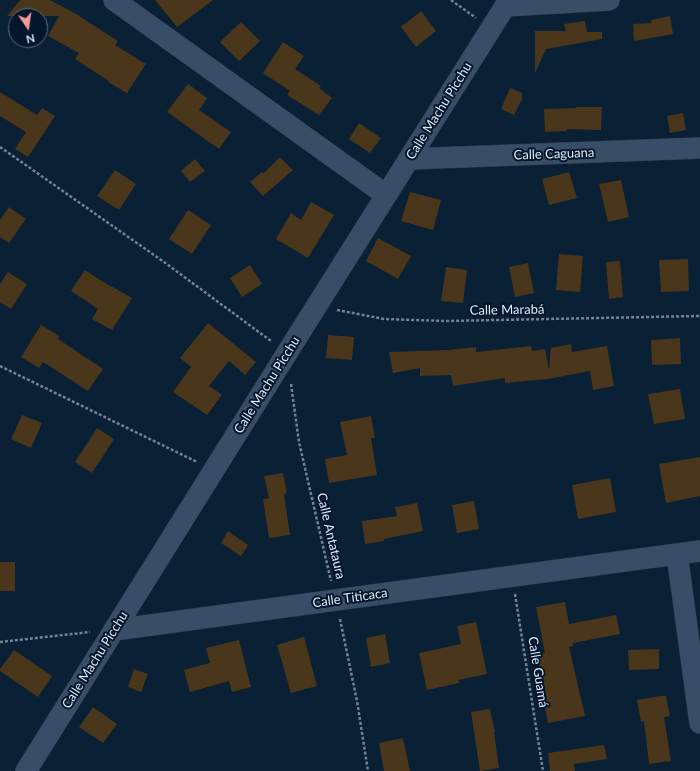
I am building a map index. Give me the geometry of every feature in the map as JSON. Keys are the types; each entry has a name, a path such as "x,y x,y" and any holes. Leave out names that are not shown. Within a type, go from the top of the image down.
{"street":[{"path":"114,0 386,195"},
{"path":"507,3 609,0"},
{"name":"Calle Machu Picchu","path":"26,771 507,3"},
{"name":"Calle Caguana","path":"408,159 700,148"},
{"name":"Calle Titicaca","path":"114,630 700,551"},
{"path":"677,554 700,723"}],"path":[{"path":"451,0 491,29"},
{"path":"0,147 164,262 287,353"},
{"name":"Calle Marabá","path":"316,306 384,319 446,321 700,316"},
{"path":"0,366 214,470"},
{"name":"Calle Antataura","path":"291,382 299,442 336,600 357,701 368,771"},
{"name":"Calle Guamá","path":"512,576 543,771"},
{"path":"0,642 114,630"}],"building":[{"path":"20,0 50,0 80,16 118,41 115,45 146,64 127,93 75,59 79,53 48,36 59,16 48,16 48,8 14,8"},
{"path":"155,0 213,0 177,27"},
{"path":"421,11 436,31 416,47 401,27"},
{"path":"670,16 673,34 634,41 633,24 652,23 651,20"},
{"path":"585,21 587,32 602,32 602,39 546,49 535,73 535,31 566,31 564,24"},
{"path":"241,22 260,41 239,61 220,42"},
{"path":"283,42 304,56 295,69 321,86 319,88 332,98 319,115 287,95 290,91 263,73"},
{"path":"188,84 207,98 199,110 231,132 219,149 167,112"},
{"path":"510,88 522,93 522,99 514,115 501,109"},
{"path":"0,92 37,115 42,108 55,116 28,157 15,149 26,132 0,116"},
{"path":"602,107 601,130 567,129 567,131 545,132 544,109"},
{"path":"683,113 686,130 670,133 667,116"},
{"path":"359,123 381,138 370,153 349,139"},
{"path":"280,157 293,170 263,196 250,182 262,172 263,174"},
{"path":"195,159 205,171 190,182 181,171"},
{"path":"115,170 136,184 119,210 97,196"},
{"path":"569,172 577,198 549,205 542,179"},
{"path":"621,180 629,217 608,222 599,184"},
{"path":"410,192 441,200 433,230 401,221"},
{"path":"311,202 334,215 308,258 276,239 291,213 301,220"},
{"path":"9,207 26,219 9,243 0,237 0,220"},
{"path":"188,210 211,225 192,254 169,239"},
{"path":"378,238 411,256 398,279 366,261"},
{"path":"559,254 583,256 580,292 556,290"},
{"path":"688,259 689,291 661,292 659,260"},
{"path":"620,261 623,297 609,299 606,262"},
{"path":"528,263 534,293 515,297 509,267"},
{"path":"250,265 262,284 242,297 230,278"},
{"path":"446,267 467,270 463,303 441,301"},
{"path":"85,270 111,287 132,298 112,330 92,319 98,309 71,291"},
{"path":"8,272 27,284 11,309 0,302 0,284"},
{"path":"208,323 256,362 245,375 229,361 209,386 222,395 207,415 173,392 191,367 180,358"},
{"path":"41,325 59,336 58,339 103,369 88,391 43,362 39,368 21,357"},
{"path":"328,335 354,337 352,360 326,358"},
{"path":"680,338 681,364 652,365 651,340"},
{"path":"571,344 572,352 607,346 614,386 593,390 590,371 548,379 505,383 505,378 453,386 451,375 420,376 420,368 393,373 389,352 448,350 476,347 476,352 531,346 532,351 545,349 549,370 551,348"},
{"path":"680,389 685,419 654,424 648,394"},
{"path":"22,415 42,423 31,448 11,439"},
{"path":"371,416 375,438 371,438 377,475 329,483 325,459 347,455 340,422"},
{"path":"97,428 114,439 92,473 75,462"},
{"path":"700,457 700,496 666,503 659,464"},
{"path":"283,473 287,493 284,494 290,535 269,538 263,499 269,498 264,476"},
{"path":"610,478 616,512 578,519 572,485"},
{"path":"474,501 479,529 457,533 452,505"},
{"path":"417,503 423,531 384,539 384,541 365,544 362,521 397,516 395,507"},
{"path":"228,531 248,545 241,556 221,543"},
{"path":"0,562 15,562 15,591 0,591"},
{"path":"565,602 569,624 616,615 620,634 573,643 573,646 569,647 585,716 548,723 544,701 547,700 537,655 545,653 536,607"},
{"path":"476,622 487,674 458,680 459,683 427,690 419,653 461,644 457,626"},
{"path":"385,634 390,663 371,667 366,638"},
{"path":"304,637 317,686 291,693 277,645"},
{"path":"239,640 251,687 232,692 229,681 190,692 184,670 210,663 206,648"},
{"path":"659,649 659,669 629,670 628,650"},
{"path":"14,650 52,676 38,697 0,671"},
{"path":"134,669 148,674 141,692 128,687"},
{"path":"666,696 670,716 664,717 671,761 649,764 644,721 641,722 637,700"},
{"path":"93,707 117,724 103,743 79,727"},
{"path":"490,709 495,732 499,768 480,771 471,712"},
{"path":"403,738 410,771 384,771 379,743"},
{"path":"604,745 607,759 574,764 575,771 550,771 548,753"}]}
